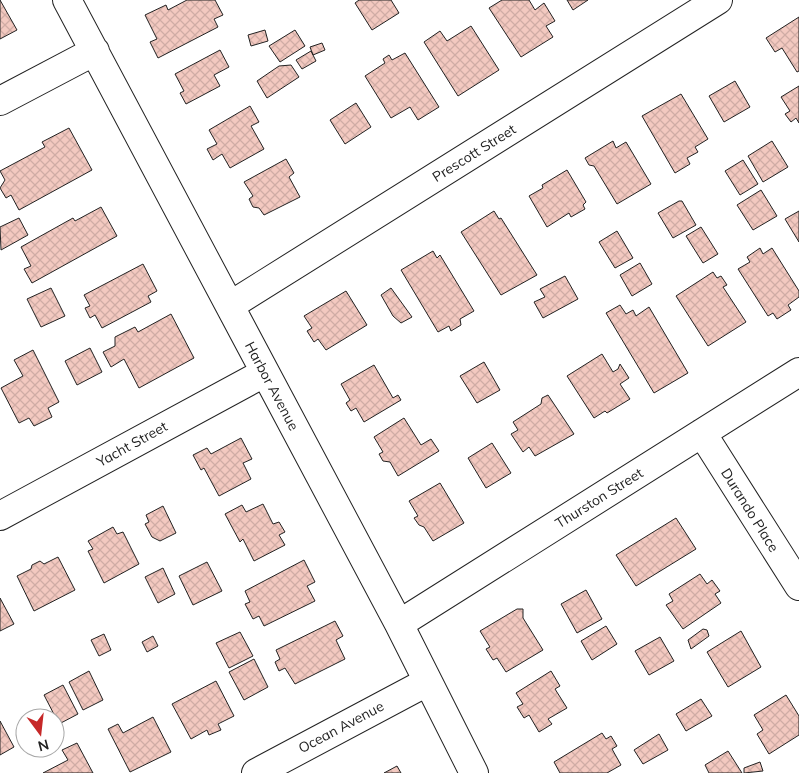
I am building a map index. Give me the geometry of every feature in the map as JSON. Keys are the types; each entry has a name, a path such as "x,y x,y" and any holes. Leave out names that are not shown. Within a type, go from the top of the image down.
{"street":[{"name":"Harbor Avenue","path":"68,0 264,373 399,624 474,773"},
{"name":"Prescott Street","path":"230,306 718,0"},
{"path":"0,101 94,51"},
{"name":"Thurston Street","path":"399,624 799,372"},
{"name":"Yacht Street","path":"0,516 264,373"},
{"name":"Durando Place","path":"702,433 799,586"},
{"name":"Ocean Avenue","path":"256,773 427,682"}],"building":[{"path":"0,0 17,30 0,39"},
{"path":"187,0 215,0 223,15 214,19 218,27 158,58 150,42 157,39 145,15 166,5 168,10"},
{"path":"359,0 391,0 399,13 372,30 355,3"},
{"path":"502,0 529,0 535,10 544,3 555,21 546,26 553,37 521,57 489,8"},
{"path":"567,0 588,0 573,10"},
{"path":"799,17 799,71 797,72 782,48 775,52 766,38"},
{"path":"471,26 499,70 458,96 424,42 440,31 447,41"},
{"path":"265,30 268,41 251,46 248,35"},
{"path":"295,30 305,46 280,62 269,46"},
{"path":"322,43 325,50 313,55 310,47"},
{"path":"220,50 229,67 214,75 220,86 186,104 180,93 184,91 175,74"},
{"path":"311,51 316,61 302,69 296,60"},
{"path":"405,53 439,107 418,120 410,107 391,118 365,76 385,63 383,59 389,55 392,60"},
{"path":"291,65 299,77 267,98 257,81 279,66"},
{"path":"735,81 750,107 724,122 709,96"},
{"path":"799,86 799,123 796,118 791,122 785,114 790,111 781,97"},
{"path":"681,94 708,139 695,147 698,152 687,158 690,164 675,173 642,116"},
{"path":"356,103 371,127 345,144 330,120"},
{"path":"250,106 259,122 251,126 264,149 230,168 222,154 213,160 207,149 217,144 209,130"},
{"path":"69,128 92,170 19,210 11,195 6,198 0,188 5,180 0,171 45,147 42,142"},
{"path":"613,141 616,148 626,142 651,184 617,204 594,166 589,165 585,158"},
{"path":"772,141 788,167 763,182 748,156"},
{"path":"286,159 294,173 289,177 300,197 264,215 259,208 253,207 249,199 253,196 244,182"},
{"path":"743,160 758,184 740,195 725,171"},
{"path":"567,170 586,202 583,205 585,209 571,217 569,213 547,227 529,196 543,188 542,185"},
{"path":"761,190 777,216 753,230 737,205"},
{"path":"682,201 696,225 673,238 658,213"},
{"path":"101,207 117,236 32,283 24,269 31,266 21,247 73,218 75,221"},
{"path":"494,211 499,219 501,218 537,275 501,295 461,232"},
{"path":"799,211 799,242 785,219"},
{"path":"19,218 28,235 1,250 0,227"},
{"path":"701,227 718,254 703,263 686,236"},
{"path":"617,231 633,258 615,268 599,242"},
{"path":"760,248 763,254 772,248 799,291 799,297 788,305 791,310 777,319 773,313 768,316 738,269 750,262 747,257"},
{"path":"433,251 437,258 440,255 474,311 460,319 461,325 451,331 449,326 438,332 401,270"},
{"path":"640,263 652,284 632,296 620,275"},
{"path":"143,264 157,291 148,296 151,302 102,328 95,315 90,318 85,308 90,306 84,295"},
{"path":"713,272 717,278 721,276 727,285 723,287 746,322 708,346 676,296"},
{"path":"565,276 578,299 543,318 534,302 545,297 540,289"},
{"path":"51,288 65,316 41,327 27,299"},
{"path":"391,288 412,317 401,323 393,316 381,295"},
{"path":"346,291 367,325 326,350 318,339 314,342 307,331 312,328 304,316"},
{"path":"620,305 626,314 633,310 636,316 649,307 688,373 654,393 606,313"},
{"path":"171,314 194,358 139,388 124,359 111,367 103,352 115,346 115,337 135,327 138,332"},
{"path":"90,348 102,372 77,385 65,361"},
{"path":"33,350 59,402 48,408 52,417 34,426 29,418 19,423 1,388 23,376 14,360"},
{"path":"602,354 613,372 618,369 620,364 629,378 620,384 630,399 607,413 605,411 594,418 567,376"},
{"path":"484,362 500,390 477,403 460,376"},
{"path":"374,365 393,398 398,395 401,400 364,422 356,408 351,411 346,403 350,400 341,384"},
{"path":"548,395 574,434 535,456 529,447 523,452 511,434 518,430 513,422 541,404 542,398"},
{"path":"404,418 421,445 431,439 439,451 398,476 390,462 383,461 379,454 383,452 374,437"},
{"path":"241,438 252,459 243,463 251,479 219,496 204,468 201,470 193,455 207,448 211,454"},
{"path":"492,443 511,473 486,488 468,458"},
{"path":"440,483 464,523 433,541 424,527 419,525 414,518 418,516 409,501"},
{"path":"263,504 273,524 279,522 285,532 279,535 285,545 254,561 243,539 240,542 225,514 242,505 246,512"},
{"path":"163,506 176,533 160,541 152,537 145,524 149,522 146,515"},
{"path":"676,518 696,549 636,586 616,555"},
{"path":"113,527 117,534 123,532 139,564 104,583 88,551 93,549 88,541"},
{"path":"58,557 75,590 34,611 17,576 31,569 32,565 40,561 44,564"},
{"path":"304,560 315,582 307,586 315,601 264,626 259,616 253,619 245,604 250,602 245,591"},
{"path":"207,562 222,591 193,605 179,576"},
{"path":"163,568 175,594 158,603 145,577"},
{"path":"700,574 707,584 712,580 720,591 715,594 721,603 683,629 666,605 673,601 669,594"},
{"path":"586,590 602,619 577,633 561,604"},
{"path":"0,598 14,624 0,631"},
{"path":"517,609 523,609 523,618 543,650 506,672 497,658 493,660 486,649 490,647 480,631"},
{"path":"335,621 343,636 336,640 345,659 295,684 285,668 279,671 275,662 280,659 276,650"},
{"path":"606,626 617,644 592,660 581,641"},
{"path":"703,629 707,630 709,636 691,649 688,640"},
{"path":"741,631 761,667 728,687 707,652"},
{"path":"240,632 253,656 229,668 216,643"},
{"path":"104,634 111,650 99,656 91,640"},
{"path":"153,636 158,646 147,652 142,642"},
{"path":"660,637 674,661 649,675 635,651"},
{"path":"254,659 268,687 244,700 229,672"},
{"path":"89,671 103,700 83,710 69,682"},
{"path":"551,671 560,686 555,689 567,708 548,719 552,724 539,732 529,715 524,718 517,707 523,704 516,693"},
{"path":"216,681 234,716 218,724 221,730 209,735 207,730 191,739 172,704"},
{"path":"63,685 78,714 65,721 65,708 51,708 44,695"},
{"path":"786,695 799,716 799,735 769,754 757,734 763,730 754,715"},
{"path":"701,699 712,716 686,731 676,714"},
{"path":"153,717 171,752 130,772 108,729 118,724 123,733"},
{"path":"0,721 14,747 0,755"},
{"path":"602,733 606,739 611,736 617,746 612,749 621,765 607,773 560,773 554,762"},
{"path":"659,734 668,750 643,764 634,750"},
{"path":"77,743 93,773 43,773 68,760 65,755 65,749"},
{"path":"728,751 742,773 709,773 705,765"},
{"path":"760,762 763,771 744,773 744,768"},
{"path":"397,766 401,773 384,773"}]}
